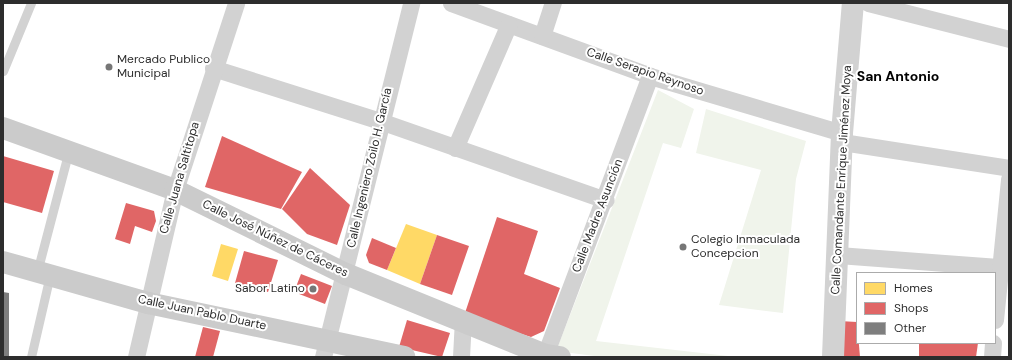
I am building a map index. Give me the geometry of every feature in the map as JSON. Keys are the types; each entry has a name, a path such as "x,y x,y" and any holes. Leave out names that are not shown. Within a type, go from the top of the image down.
{"main road":[{"name":"Calle José Núñez de Cáceres","path":"3,128 68,154 175,190 346,274 546,356"},
{"name":"Calle Juan Pablo Duarte","path":"3,262 148,303 326,348 404,357"}],"street":[{"name":"Calle Juana Saltitopa","path":"136,357 175,190 213,68 236,3"},
{"name":"Calle Ingeniero Zoilo H. García","path":"326,348 346,274 380,120 411,3"},
{"name":"Calle Serapio Reynoso","path":"451,3 470,6 509,24 650,76 842,138 1009,168"},
{"path":"542,36 553,3"},
{"name":"Calle Comandante Enrique Jiménez Moya","path":"833,357 842,138 853,3"},
{"path":"868,3 1009,39"},
{"path":"455,148 509,24"},
{"path":"213,68 380,120 455,148 606,200"},
{"name":"Calle Madre Asunción","path":"546,356 606,200 650,76"},
{"path":"996,314 1004,267 1009,179"},
{"path":"838,255 1004,267"},
{"path":"461,357 463,322"},
{"path":"992,357 993,344"}],"lane":[{"path":"3,70 31,3"},
{"path":"32,357 43,274 68,154"}],"shaded area":[{"path":"658,90 694,109 681,148 663,143 596,341 737,357 602,357 556,351"},
{"path":"706,109 806,141 796,179 783,313 719,305 761,170 696,153"}],"building: Homes":[{"path":"406,224 437,235 420,284 387,270"},
{"path":"221,244 238,249 228,281 212,276"}],"building: Shops":[{"path":"222,136 302,172 281,209 205,187"},
{"path":"3,156 54,171 42,213 3,202"},
{"path":"310,168 350,205 337,245 307,234 282,209"},
{"path":"126,203 154,211 156,221 152,232 135,226 130,244 115,239"},
{"path":"497,217 538,231 524,274 560,288 544,331 531,337 464,316"},
{"path":"437,235 469,246 452,295 420,284"},
{"path":"372,238 396,248 387,270 369,263 366,255"},
{"path":"244,251 278,260 268,292 235,283"},
{"name":"Sabor Latino","path":"301,274 332,286 325,304 294,292"},
{"path":"407,320 450,333 442,357 399,347"},
{"path":"839,321 856,322 856,344 859,344 860,357 838,357"},
{"path":"203,327 220,331 213,357 195,357"},
{"path":"919,344 978,344 976,357 919,357"}],"building: Other":[{"path":"3,292 9,293 9,357 3,357"}],"place":[{"name":"Mercado Publico Municipal","path":"109,67"},
{"name":"Colegio Inmaculada Concepcion","path":"683,247"},
{"name":"Sabor Latino","path":"313,289"}],"district":[{"name":"San Antonio","path":"898,76"}]}
